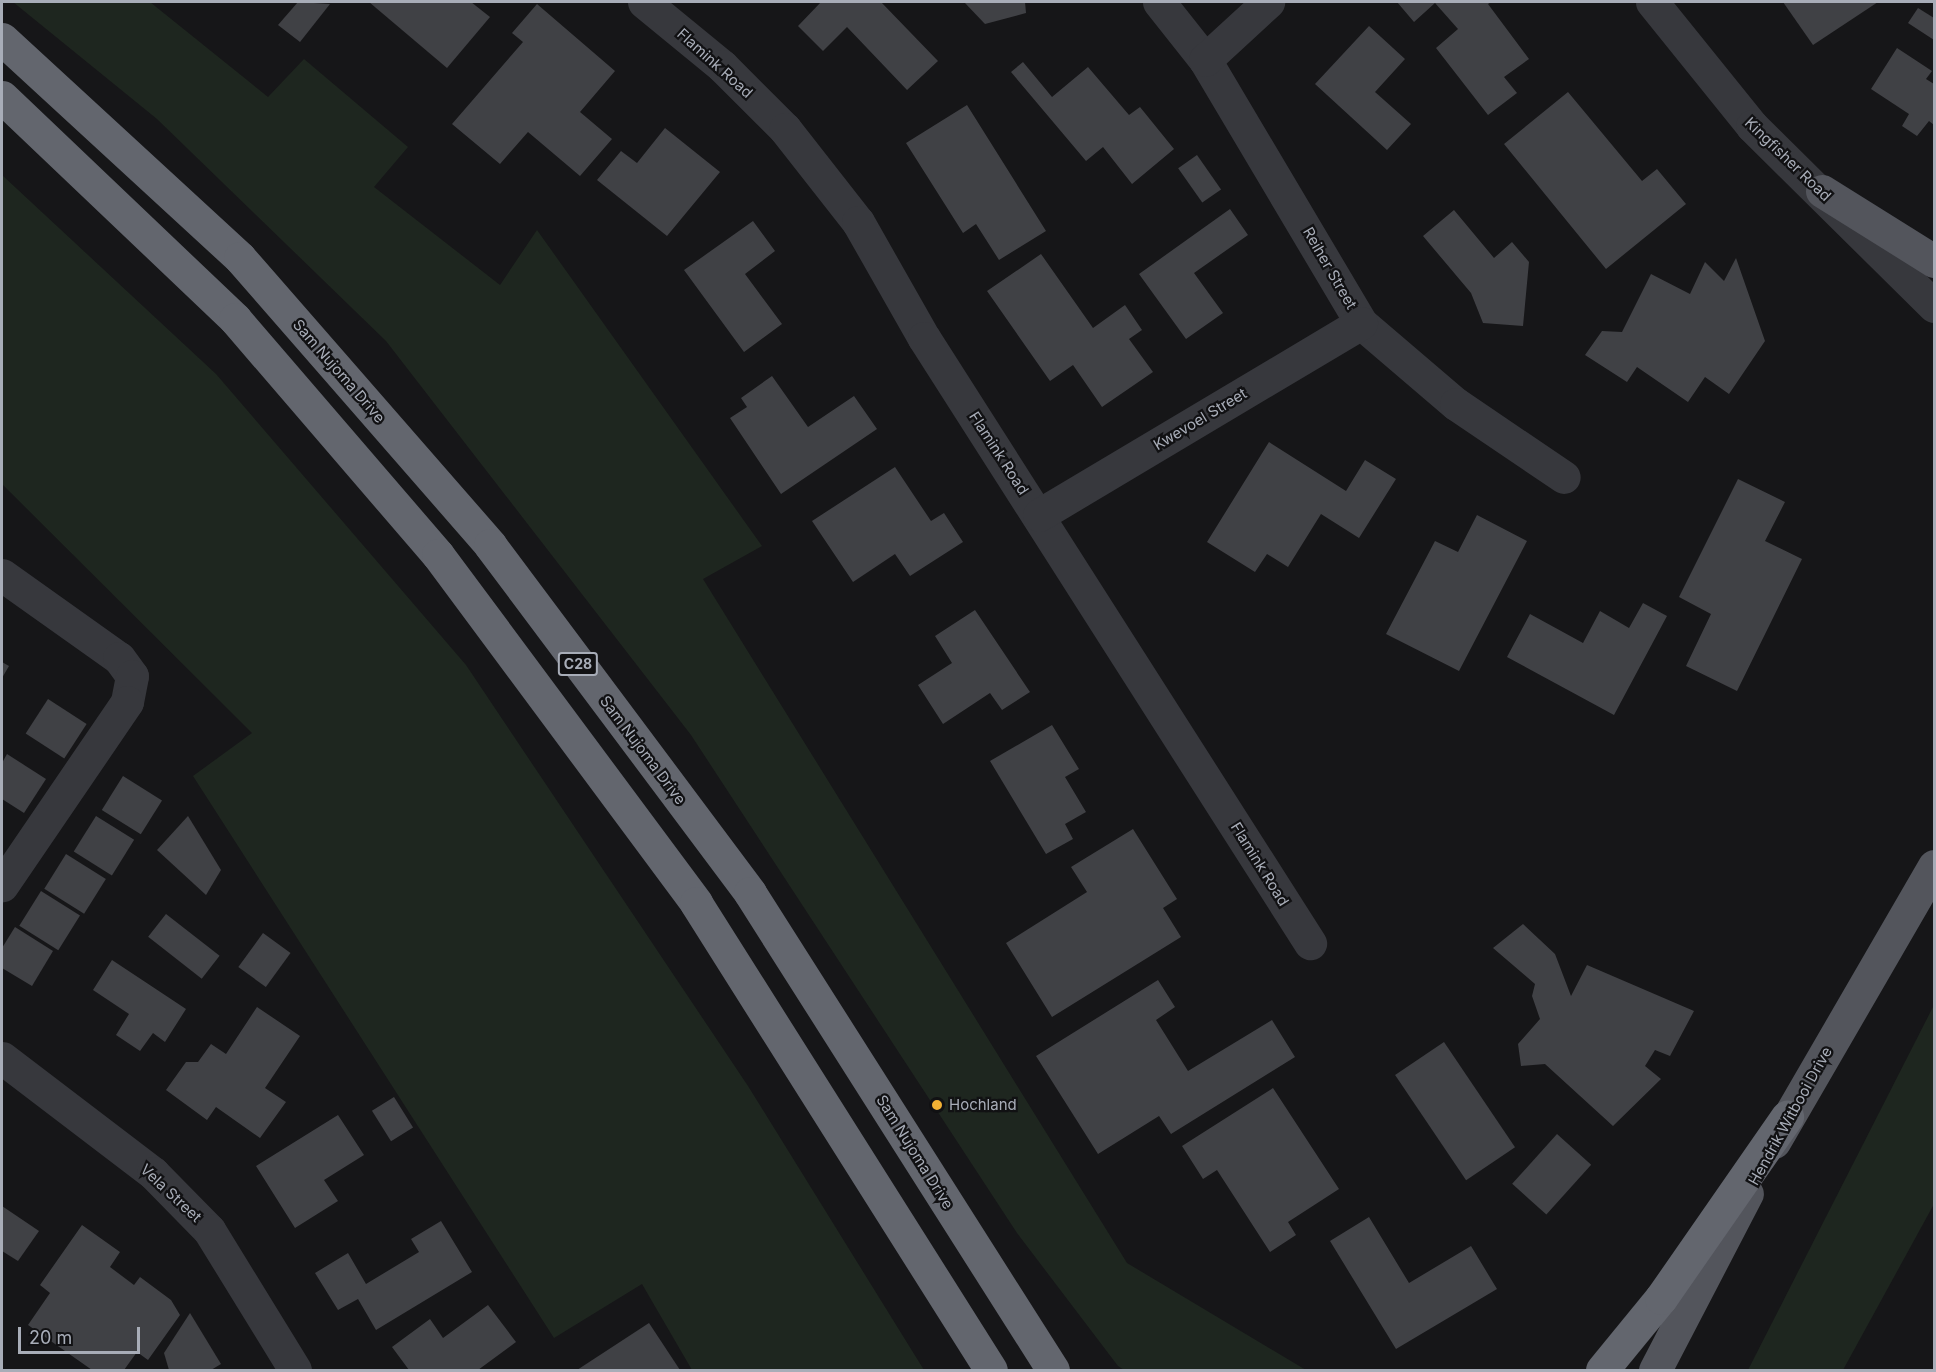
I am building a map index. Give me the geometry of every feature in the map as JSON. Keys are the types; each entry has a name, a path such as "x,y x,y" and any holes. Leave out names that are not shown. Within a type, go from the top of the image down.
{"highway":[{"name":"Sam Nujoma Drive","path":"2,39 240,258 490,545 750,893 1053,1371"},
{"path":"2,97 235,320 438,555 696,903 991,1371"},
{"path":"1602,1371 1661,1298 1787,1117"},
{"path":"1020,1317 1076,1371"}],"main road":[{"path":"1822,191 1935,261"},
{"name":"Hendrik Witbooi Drive","path":"1654,1371 1787,1117 1935,866"}],"street":[{"name":"Flamink Road","path":"644,2 722,66 785,129 858,222 924,338 1310,943"},
{"name":"Reiher Street","path":"1160,2 1205,60 1362,323 1456,404 1564,477"},
{"path":"1205,60 1268,2"},
{"name":"Kingfisher Road","path":"1652,2 1752,126 1822,191 1935,306"},
{"name":"Kwevoel Street","path":"1039,515 1362,323"},
{"path":"2,575 119,658 132,676 127,702 2,885"},
{"name":"Vela Street","path":"2,1058 153,1173 209,1230 295,1371"}],"shaded area":[{"path":"13,2 150,2 268,97 304,59 408,147 374,187 500,285 537,230 762,546 703,579 1127,1263 1306,1370 1124,1370 1118,1366 1017,1233 691,735 386,341 157,119"},
{"path":"2,175 216,374 466,665 748,1086 924,1370 692,1370 642,1284 554,1338 193,776 252,733 2,484"},
{"path":"1934,1005 1934,1204 1843,1370 1748,1370"}],"building":[{"path":"298,2 330,4 300,42 278,25"},
{"path":"369,2 471,2 490,17 447,68"},
{"path":"821,2 881,2 938,61 907,90 847,27 823,51 798,26"},
{"path":"964,2 1025,2 1026,13 985,24"},
{"path":"1397,2 1491,2 1488,4 1529,59 1504,77 1517,93 1488,115 1436,48 1458,29 1435,3 1414,22"},
{"path":"1783,2 1878,2 1813,45"},
{"path":"537,4 615,71 580,112 612,139 580,176 528,132 500,164 452,124 523,42 512,33"},
{"path":"1918,8 1934,18 1934,40 1908,23"},
{"path":"1369,26 1405,59 1375,92 1411,124 1387,150 1315,84"},
{"path":"1897,48 1932,71 1926,79 1934,84 1934,125 1929,121 1917,136 1902,126 1909,114 1871,89"},
{"path":"1023,62 1052,97 1088,67 1129,115 1140,107 1174,149 1132,184 1103,147 1086,161 1011,72"},
{"path":"1568,92 1642,181 1657,169 1686,204 1606,269 1504,144"},
{"path":"967,105 1046,231 999,260 976,224 963,233 906,143"},
{"path":"665,128 720,172 667,236 597,180 621,151 637,163"},
{"path":"1197,155 1221,189 1202,203 1178,168"},
{"path":"1230,209 1248,235 1194,273 1223,313 1186,339 1139,274"},
{"path":"1454,210 1494,258 1512,242 1529,262 1523,326 1483,323 1471,293 1423,236"},
{"path":"753,221 775,251 745,274 782,324 744,352 684,270"},
{"path":"1041,254 1093,328 1125,305 1142,330 1129,339 1153,372 1102,407 1073,365 1050,381 987,291"},
{"path":"1736,258 1765,341 1729,394 1705,377 1688,402 1637,367 1627,382 1585,355 1602,331 1622,332 1651,274 1690,294 1705,262 1724,281"},
{"path":"772,376 808,427 854,396 877,429 781,494 730,418 747,407 741,398"},
{"path":"1269,442 1346,491 1365,460 1396,479 1359,538 1321,514 1288,567 1267,554 1255,572 1207,542"},
{"path":"895,467 931,521 944,513 963,542 910,576 895,554 853,582 812,521"},
{"path":"1738,479 1785,502 1765,541 1802,559 1737,691 1686,666 1711,614 1679,597"},
{"path":"1477,515 1527,541 1459,671 1386,634 1435,541 1458,552"},
{"path":"1643,603 1667,616 1614,715 1507,657 1530,614 1583,643 1600,611 1629,628"},
{"path":"975,610 1030,692 1002,710 990,693 943,724 918,685 952,663 935,636"},
{"path":"2,662 9,666 2,678"},
{"path":"48,699 87,724 64,758 26,733"},
{"path":"1052,725 1079,769 1065,777 1086,812 1065,824 1073,839 1046,854 990,761"},
{"path":"7,754 46,779 24,813 2,799 2,763"},
{"path":"123,776 162,800 141,834 102,810"},
{"path":"96,816 134,840 112,875 74,852"},
{"path":"188,816 221,870 206,895 157,850"},
{"path":"1133,829 1177,899 1163,908 1181,937 1052,1017 1006,943 1087,892 1071,867"},
{"path":"66,854 106,879 84,914 44,889"},
{"path":"41,891 80,915 58,950 19,926"},
{"path":"166,914 220,956 202,979 148,937"},
{"path":"1523,924 1555,954 1571,996 1587,965 1694,1011 1670,1056 1655,1050 1645,1066 1661,1079 1613,1126 1545,1064 1521,1066 1518,1044 1540,1019 1532,996 1535,984 1493,948"},
{"path":"15,927 53,951 32,986 2,968 2,948"},
{"path":"263,933 291,953 266,987 238,967"},
{"path":"112,960 186,1009 165,1042 153,1033 140,1051 116,1035 129,1014 93,990"},
{"path":"1158,980 1175,1007 1156,1020 1188,1071 1272,1020 1295,1057 1171,1134 1159,1116 1098,1154 1036,1056"},
{"path":"257,1007 300,1036 265,1088 286,1102 260,1138 216,1107 207,1120 166,1090 186,1062 198,1062 211,1044 226,1054"},
{"path":"1444,1042 1515,1147 1466,1180 1395,1075"},
{"path":"1273,1088 1339,1189 1288,1222 1296,1235 1270,1252 1217,1170 1203,1179 1182,1146"},
{"path":"394,1097 413,1128 391,1141 372,1111"},
{"path":"338,1115 364,1155 324,1180 338,1201 295,1228 256,1166"},
{"path":"1557,1134 1591,1165 1546,1215 1512,1184"},
{"path":"2,1206 39,1231 18,1261 2,1251"},
{"path":"1369,1217 1409,1283 1471,1246 1497,1289 1396,1349 1330,1241"},
{"path":"441,1221 472,1272 376,1330 358,1299 338,1310 315,1273 348,1253 366,1284 419,1252 411,1239"},
{"path":"82,1225 120,1252 110,1267 134,1285 140,1277 171,1300 180,1315 148,1360 137,1352 124,1370 92,1370 28,1325 50,1293 40,1285"},
{"path":"488,1305 516,1342 478,1370 409,1370 392,1347 430,1319 443,1338"},
{"path":"190,1313 221,1364 211,1370 169,1370 164,1353"},
{"path":"649,1323 680,1370 577,1370"}],"place":[{"name":"Hochland","path":"937,1105"}]}
